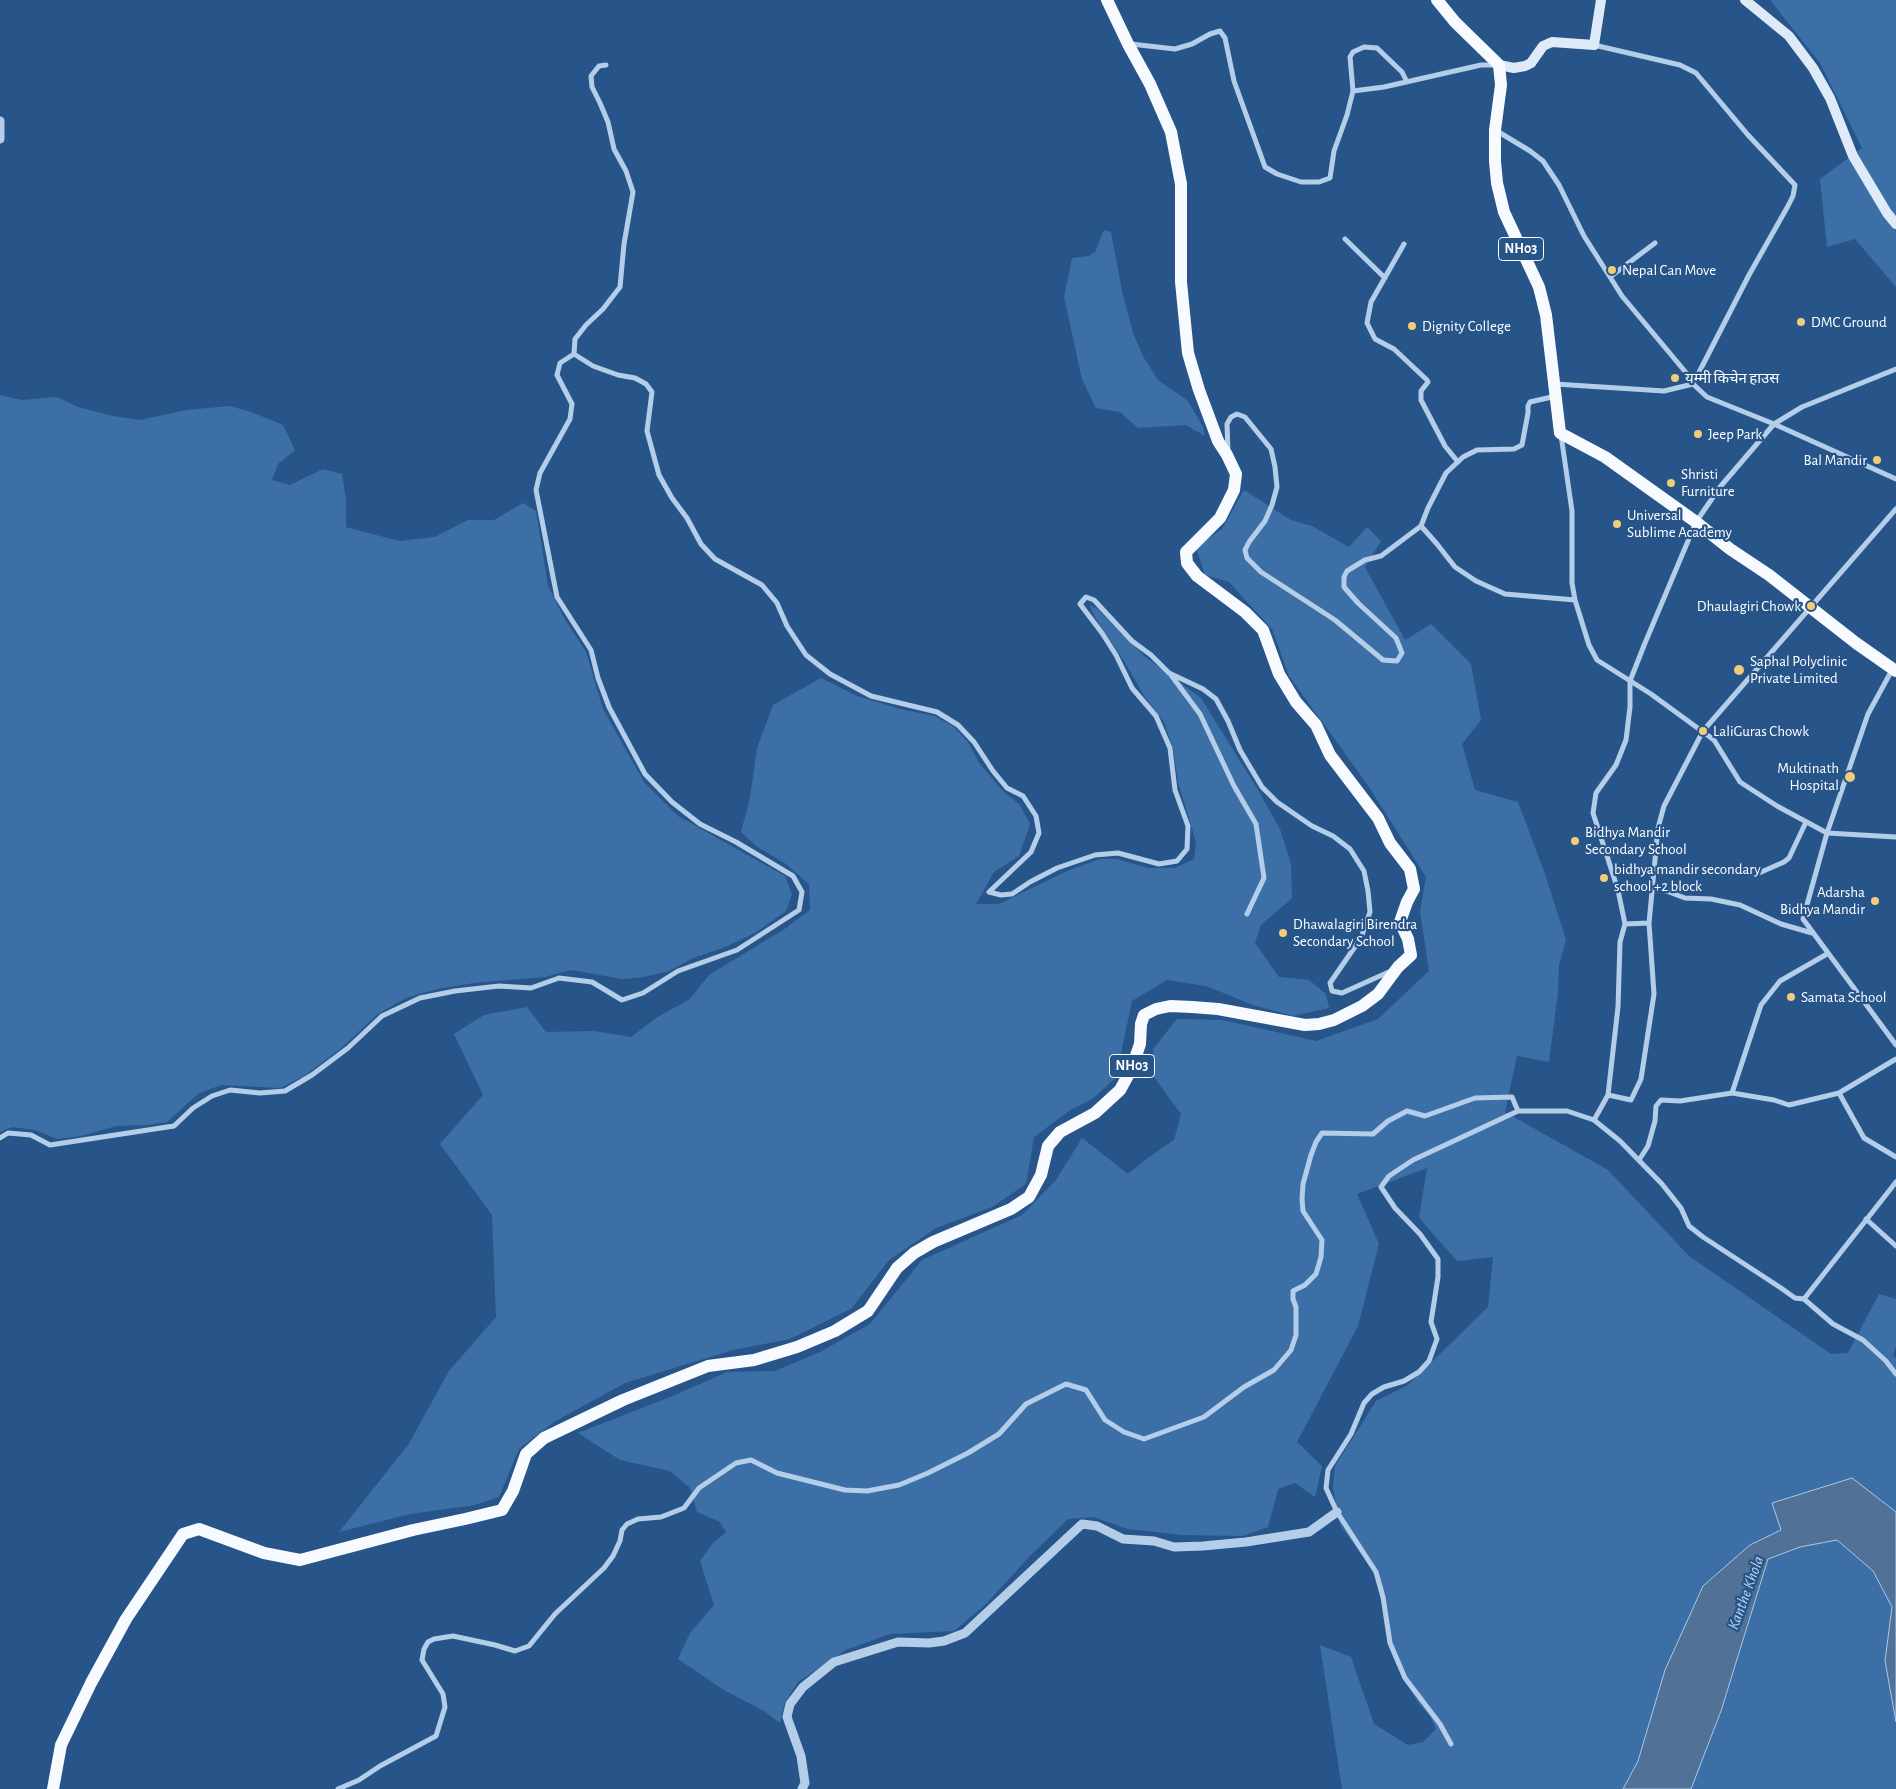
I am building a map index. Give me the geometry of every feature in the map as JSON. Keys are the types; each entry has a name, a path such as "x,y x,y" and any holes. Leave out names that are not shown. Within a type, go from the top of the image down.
{"main road":[{"name":"NH03","path":"53,1789 61,1745 91,1683 126,1619 183,1534 199,1528 264,1553 300,1560 413,1530 502,1510 513,1491 526,1454 544,1438 623,1400 708,1366 754,1360 797,1347 835,1331 868,1311 897,1268 914,1253 933,1242 1011,1210 1029,1197 1041,1175 1048,1146 1060,1132 1095,1113 1120,1090 1131,1070 1140,1044 1141,1024 1144,1015 1156,1009 1178,1006 1218,1009 1305,1025 1319,1024 1334,1020 1362,1006 1378,994 1398,967 1411,955 1408,939 1400,922 1414,889 1410,869 1390,843 1378,818 1330,755 1316,725 1296,702 1279,674 1263,630 1245,612 1197,576 1187,563 1186,552 1220,518 1234,490 1236,474 1218,441 1188,354 1181,282 1182,184 1171,132 1150,84 1107,0"},
{"path":"1436,0 1483,51 1499,64 1514,68 1532,63 1543,46 1552,42 1594,45 1600,0"},
{"path":"1746,0 1789,36 1813,68 1830,98 1853,156 1886,213 1896,224"},
{"name":"NH03","path":"1499,64 1501,85 1495,130 1495,161 1500,194 1504,212 1539,287 1546,315 1560,433"},
{"path":"1560,433 1605,457 1696,522 1730,549 1769,575 1894,670"}],"street":[{"path":"1128,44 1175,49 1192,44 1220,31 1225,38 1234,81 1265,167 1277,174 1301,182 1319,182 1330,178 1334,151 1347,115 1352,92 1350,57 1353,52 1364,47 1377,48 1402,72 1407,82"},
{"path":"1227,455 1227,424 1231,417 1237,414 1245,417 1271,449 1275,467 1277,487 1272,505 1265,521 1245,550 1247,558 1261,572 1335,620 1383,660 1397,661 1402,653 1396,638 1358,603 1344,586 1344,577 1347,570 1365,560 1381,556 1421,526 1446,473 1458,462 1477,450 1514,449 1522,444 1530,402 1555,390 1664,391 1693,384 1749,274 1788,206 1795,185 1748,135 1696,73 1680,65 1594,45"},
{"path":"1352,92 1481,65 1499,64"},
{"path":"574,354 575,340 620,287 624,244 633,192 626,171 614,149 603,109 592,87 591,76 599,66 606,65"},
{"path":"0,121 0,139"},
{"path":"1495,130 1530,150 1543,161 1560,186 1584,236 1622,296 1688,375 1693,384 1707,397 1774,424 1896,479"},
{"path":"1345,239 1385,278"},
{"path":"1610,278 1655,242"},
{"path":"1404,244 1371,302 1366,323 1375,339 1394,349 1428,382 1421,391 1421,400 1445,446 1458,462"},
{"path":"574,354 594,366 618,375 635,378 646,384 652,392 647,431 648,438 659,475 672,498 687,518 701,544 715,559 762,585 777,603 787,626 806,655 830,674 871,696 936,712 958,725 974,742 1007,788 1023,796 1036,816 1038,833 1031,852 988,892 1001,895 1012,894 1057,868 1095,855 1118,852 1159,864 1177,861 1187,850 1188,826 1175,790 1170,748 1156,716 1132,688 1116,655 1080,604 1086,597 1094,600 1132,641 1151,655 1169,673 1200,714 1234,786 1256,824 1264,878 1247,914"},
{"path":"0,1138 8,1133 31,1135 50,1145 174,1126 193,1108 212,1096 230,1090 285,1091 312,1075 348,1048 382,1016 420,998 455,990 499,986 531,988 559,978 592,982 622,1000 643,993 678,971 737,950 799,910 802,892 793,876 736,842 700,824 672,802 645,774 609,707 598,678 591,650 557,597 536,490 540,473 570,419 572,404 557,375 560,363 574,354"},
{"path":"1594,1120 1608,1095 1618,1007 1620,942 1625,924 1618,890 1593,813 1596,793 1616,765 1626,740 1630,707 1630,681 1671,577 1696,522 1720,487 1774,424 1802,407 1896,369"},
{"path":"1560,433 1572,511 1572,583 1575,600 1589,645 1597,660 1703,731 1714,740 1740,782 1777,806 1827,834 1896,837"},
{"path":"1608,1095 1631,1100 1641,1079 1654,994 1649,923 1658,828 1664,806 1703,731 1896,509"},
{"path":"1421,526 1455,567 1476,581 1505,594 1575,600"},
{"path":"1894,670 1868,714 1827,834 1802,919 1896,1045"},
{"path":"1169,673 1203,689 1216,699 1240,750 1262,787 1277,802 1333,836 1350,849 1364,871 1370,912 1361,938 1330,983 1332,991 1342,993 1359,987 1398,967"},
{"path":"1759,873 1789,858 1806,822"},
{"path":"1653,886 1685,898 1711,900 1740,906 1781,924 1812,933"},
{"path":"1625,924 1649,923"},
{"path":"1732,1093 1761,1005 1780,981 1827,954"},
{"path":"1639,1160 1648,1146 1655,1121 1656,1106 1661,1100 1680,1101 1732,1093 1774,1100 1789,1105 1839,1093 1896,1060"},
{"path":"1839,1093 1864,1138 1896,1157"},
{"path":"338,1789 359,1780 380,1766 436,1736 445,1708 443,1694 422,1660 424,1648 428,1642 434,1639 453,1636 495,1644 515,1651 529,1646 556,1614 604,1568 613,1556 622,1530 627,1524 638,1519 661,1517 684,1508 699,1488 736,1463 751,1460 777,1473 845,1490 867,1492 899,1486 968,1453 999,1434 1026,1404 1066,1384 1086,1390 1105,1420 1124,1432 1144,1439 1204,1417 1244,1387 1274,1370 1291,1350 1296,1336 1294,1291 1305,1286 1316,1274 1321,1257 1322,1240 1303,1211 1302,1184 1316,1142 1322,1133 1373,1134 1388,1121 1407,1110 1425,1116 1475,1098 1512,1097 1518,1111"},
{"path":"1451,1744 1440,1724 1405,1678 1390,1643 1383,1596 1376,1572 1336,1512 1326,1488 1328,1470 1351,1434 1364,1403 1372,1394 1384,1387 1404,1381 1419,1372 1428,1361 1437,1339 1431,1322 1438,1277 1438,1259 1420,1234 1395,1208 1381,1187 1389,1176 1413,1160 1518,1111 1567,1111 1594,1120 1614,1135 1639,1160 1676,1202 1690,1226 1703,1237 1795,1298 1804,1298 1833,1324 1863,1340 1896,1374"},
{"path":"1804,1298 1896,1182"},
{"path":"1866,1219 1896,1246"},
{"path":"802,1789 805,1783 800,1756 787,1717 790,1704 803,1687 834,1662 898,1642 929,1643 944,1641 965,1633 1082,1524 1097,1526 1123,1540 1154,1541 1174,1547 1203,1546 1246,1542 1309,1532 1336,1512"}],"shaded area":[{"path":"1770,0 1896,0 1896,287 1855,239 1827,247 1820,179 1862,148 1820,63"},
{"path":"1104,230 1111,232 1122,291 1133,333 1144,358 1158,380 1188,401 1203,427 1205,436 1186,425 1138,428 1120,412 1096,408 1082,379 1064,297 1072,258 1089,256 1095,252"},
{"path":"0,395 22,400 57,397 78,407 113,416 140,420 186,410 230,406 251,412 283,425 295,450 278,464 272,480 290,485 323,469 342,474 346,499 346,527 399,541 435,537 468,520 494,520 523,503 536,511 548,586 564,618 586,652 603,709 644,782 678,816 785,876 792,894 786,911 755,933 723,948 693,958 669,971 644,977 622,979 571,970 545,977 474,983 437,989 406,998 378,1014 339,1050 304,1076 280,1088 221,1085 198,1094 167,1122 116,1126 81,1136 57,1139 35,1130 12,1127 0,1132"},
{"path":"1244,490 1291,520 1312,526 1349,547 1367,527 1381,541 1365,567 1405,640 1431,624 1471,664 1481,720 1462,744 1475,790 1518,802 1545,874 1566,940 1559,965 1558,992 1549,1062 1517,1056 1505,1112 1608,1170 1689,1256 1831,1354 1848,1353 1879,1294 1896,1299 1896,1347 1893,1355 1896,1358 1896,1512 1852,1478 1772,1503 1781,1530 1750,1545 1665,1670 1638,1761 1623,1789 1342,1789 1320,1645 1351,1657 1374,1724 1408,1745 1423,1742 1436,1729 1430,1716 1419,1704 1403,1678 1393,1657 1389,1646 1382,1596 1375,1573 1340,1525 1333,1488 1335,1466 1376,1401 1408,1385 1488,1307 1493,1257 1457,1261 1419,1218 1427,1168 1357,1194 1379,1244 1358,1326 1297,1442 1322,1466 1315,1497 1295,1483 1278,1489 1268,1527 1243,1536 1183,1535 1128,1529 1093,1517 1068,1519 1030,1556 985,1605 954,1631 890,1634 846,1650 798,1682 785,1702 780,1723 764,1711 724,1690 678,1659 690,1633 714,1605 700,1561 712,1544 726,1532 720,1522 697,1512 690,1488 670,1471 620,1460 578,1433 675,1395 727,1372 775,1371 820,1352 870,1324 922,1260 1022,1215 1056,1180 1082,1138 1128,1174 1174,1140 1181,1114 1154,1077 1153,1049 1177,1019 1223,1020 1316,1041 1378,1019 1429,971 1420,912 1426,877 1367,784 1289,676 1272,629 1229,582 1205,575 1196,547 1222,529"},
{"path":"1089,605 1098,609 1144,656 1201,698 1258,790 1280,829 1291,864 1292,898 1261,925 1255,943 1279,977 1309,980 1326,994 1329,1008 1293,1016 1253,1005 1206,986 1167,980 1132,1001 1116,1077 1094,1098 1069,1111 1034,1137 1026,1184 992,1207 936,1228 889,1260 852,1308 790,1339 733,1350 625,1383 554,1422 519,1449 499,1497 475,1505 410,1514 339,1532 408,1445 449,1371 496,1317 492,1215 440,1144 483,1095 454,1034 484,1015 527,1007 546,1032 594,1031 631,1037 656,1018 690,999 709,975 786,928 810,910 809,884 786,864 756,846 741,832 750,798 757,748 773,705 821,678 857,696 900,709 934,716 953,726 968,742 980,764 1002,790 1020,805 1030,824 1019,856 994,872 976,904 999,904 1067,871 1100,859 1117,859 1148,868 1175,868 1194,859 1196,842 1178,782 1173,748 1164,722 1145,697"},
{"path":"1837,1540 1873,1571 1892,1607 1885,1661 1896,1722 1896,1789 1691,1789 1721,1711 1768,1559 1800,1547"}],"water":[{"name":"Kanthe Khola","path":"1852,1478 1896,1512 1896,1722 1885,1661 1892,1607 1873,1571 1837,1540 1800,1547 1768,1559 1721,1711 1691,1789 1623,1789 1638,1761 1665,1670 1703,1586 1750,1545 1781,1530 1772,1503"}],"place":[{"name":"Nepal Can Move","path":"1612,270"},
{"name":"DMC Ground","path":"1801,322"},
{"name":"Dignity College","path":"1412,326"},
{"name":"यम्मी किचेन हाउस","path":"1675,378"},
{"name":"Jeep Park","path":"1698,434"},
{"name":"Bal Mandir","path":"1877,460"},
{"name":"Shristi Furniture","path":"1671,483"},
{"name":"Universal Sublime Academy","path":"1617,524"},
{"name":"Dhaulagiri Chowk","path":"1811,606"},
{"name":"Saphal Polyclinic Private Limited","path":"1739,670"},
{"name":"LaliGuras Chowk","path":"1703,731"},
{"name":"Muktinath Hospital","path":"1850,777"},
{"name":"Bidhya Mandir Secondary School","path":"1575,841"},
{"name":"bidhya mandir secondary school +2 block","path":"1604,878"},
{"name":"Adarsha Bidhya Mandir","path":"1875,901"},
{"name":"Dhawalagiri Birendra Secondary School","path":"1283,933"},
{"name":"Samata School","path":"1791,997"}]}
